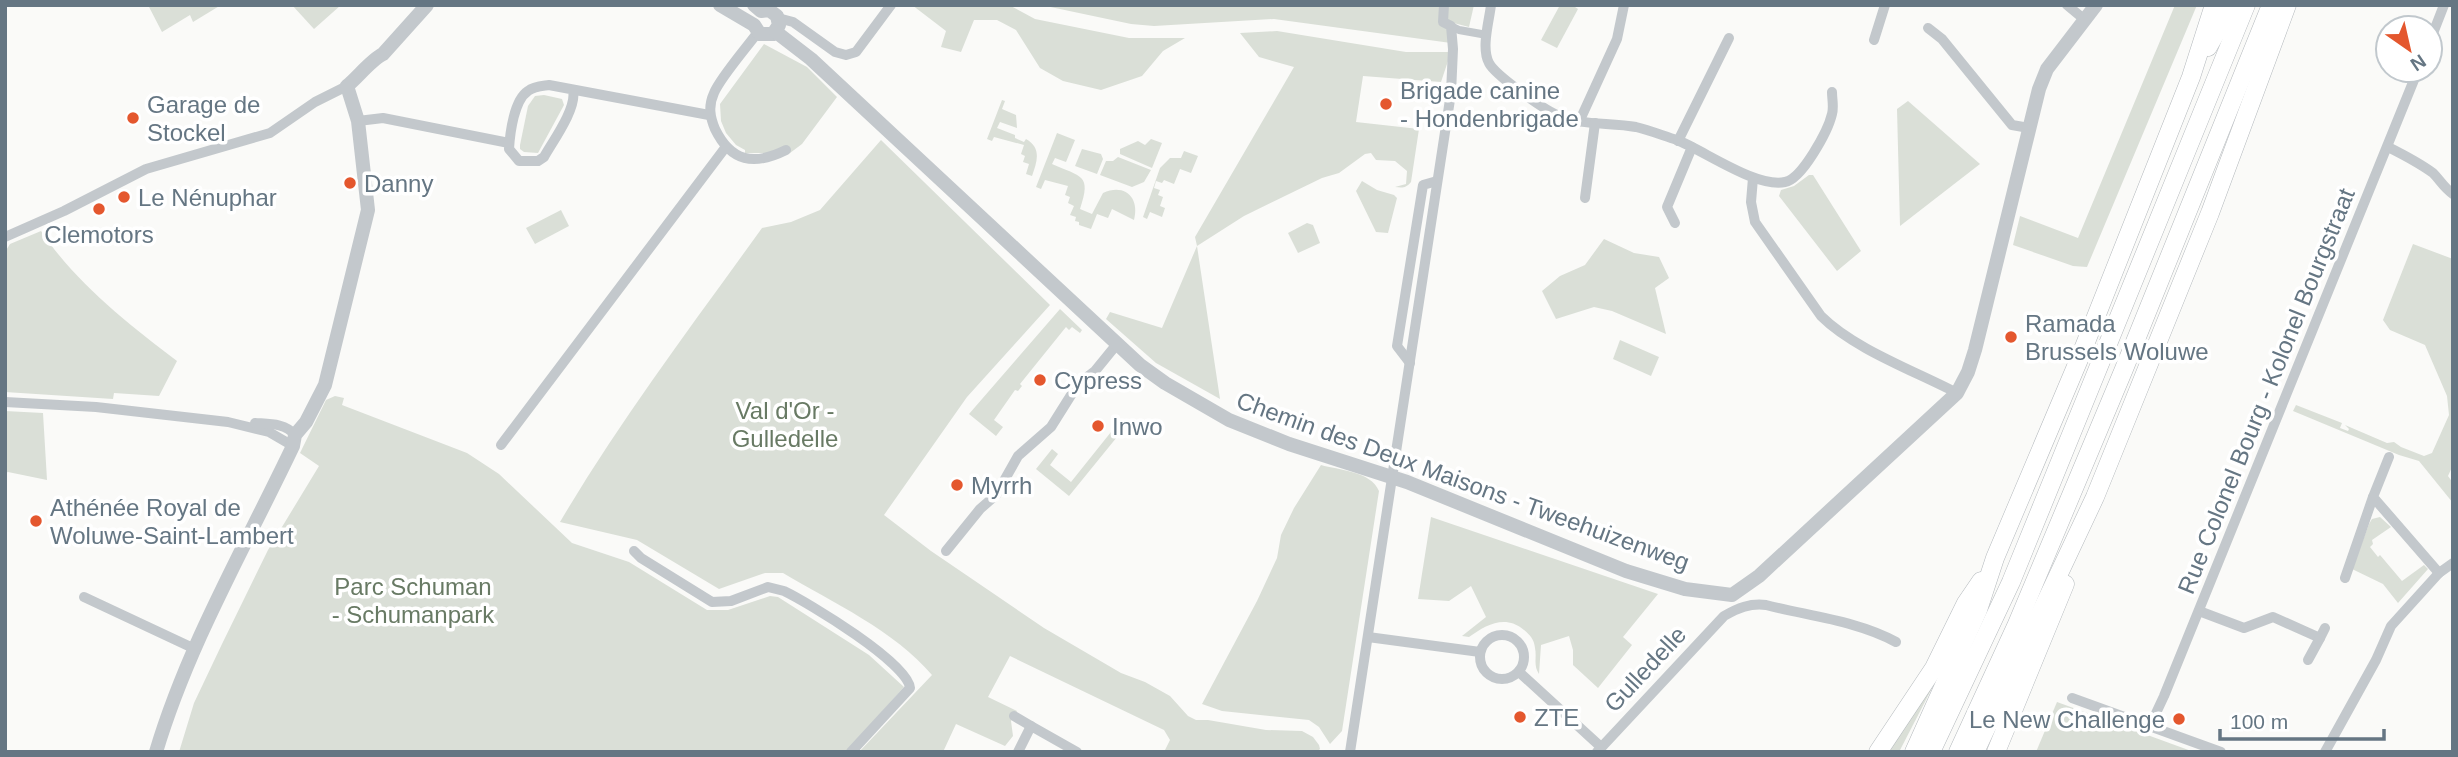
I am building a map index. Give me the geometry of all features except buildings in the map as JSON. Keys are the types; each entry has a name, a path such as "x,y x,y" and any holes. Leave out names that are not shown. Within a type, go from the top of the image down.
{"highway":[{"path":"1914,752 1978,610 1995,558 2080,357 2191,77 2214,5"},
{"path":"2191,77 2232,5"},
{"path":"1931,752 2017,569 2246,5"},
{"path":"1958,752 2017,624 2129,356 2270,5"},
{"path":"1975,752 2095,497 2210,213 2287,5"},
{"path":"1996,752 2079,551 2095,497"},
{"path":"1878,752 1934,668 1966,603 1995,558"}],"street":[{"path":"5,237 64,211 146,169 270,133 363,74 427,5"},
{"path":"720,5 767,35 770,14"},
{"path":"786,150 775,156 752,159 740,157 725,148 709,115 714,92 756,28 755,17 770,14 793,22 835,52 846,55 856,52 891,5"},
{"path":"1444,5 1443,22 1459,30 1487,35"},
{"path":"1491,5 1487,35 1488,61 1497,73 1559,116 1637,127 1692,147 1753,178 1785,182 1797,177 1807,165 1832,114 1832,92"},
{"path":"1580,120 1617,39 1624,5"},
{"path":"1874,40 1885,5"},
{"path":"2067,5 2085,20"},
{"path":"1753,178 1751,202 1755,222 1821,316 1832,327 1877,353 1957,393 1975,350 2039,89 2047,69 2096,5"},
{"name":"Chemin des Deux Maisons - Tweehuizenweg","path":"770,14 811,59 1117,344 1165,383 1229,420 1289,444 1393,477 1626,571 1685,589 1732,595 1759,576 1957,393"},
{"path":"1350,752 1451,93 1451,26"},
{"path":"1928,28 1942,39 2012,124 2029,128"},
{"path":"1678,141 1729,38"},
{"path":"156,752 181,680 195,649 294,441 325,385 368,210 358,121 360,88 382,61 383,54"},
{"name":"Rue Colonel Bourg - Kolonel Bourgstraat","path":"2150,726 2413,84"},
{"path":"573,91 574,98 569,113 544,156 538,161 519,161 509,149 509,142 517,108 528,90 550,85 709,115"},
{"path":"347,86 358,121"},
{"path":"358,121 383,118 509,142"},
{"path":"1585,198 1595,123"},
{"path":"1675,223 1667,207 1692,147"},
{"path":"2388,147 2410,157 2436,176 2442,186 2453,194"},
{"path":"501,445 725,148"},
{"path":"946,551 980,509 996,495 1012,463 1051,427 1078,384 1095,371 1117,344"},
{"path":"5,401 96,407 280,426 289,429 294,441"},
{"path":"2345,578 2389,457"},
{"path":"2373,497 2439,573"},
{"path":"634,551 712,602 731,601 768,587 784,591 875,648 904,674 910,688 851,752"},
{"path":"2325,752 2391,626 2439,573 2453,564"},
{"path":"84,597 195,649"},
{"name":"Gulledelle","path":"1599,750 1724,615 1747,606 1766,605 1839,622 1896,642"},
{"path":"2199,611 2244,628 2273,617 2323,633 2308,660"},
{"path":"1504,635 1520,643 1524,661 1519,672 1508,679 1490,677 1481,666 1480,652 1485,643 1493,637 1504,635"},
{"path":"1368,638 1480,652"},
{"path":"1519,672 1599,750"},
{"path":"2072,698 2221,752"},
{"path":"1014,716 1077,752"},
{"path":"1018,752 1031,726"}],"green space":[{"path":"148,5 221,5 193,22 190,15 162,32"},
{"path":"292,5 341,5 314,29"},
{"path":"912,5 1009,5 1035,19 1129,38 1185,38 1163,51 1142,76 1101,90 1063,81 1040,68 1016,30 997,20 974,20 961,52 941,47 946,31"},
{"path":"1041,5 1442,5 1451,43 1274,19 1154,26 1131,24"},
{"path":"1448,5 1474,5 1469,27 1446,21"},
{"path":"1560,5 1572,5 1578,9 1557,48 1541,40"},
{"path":"2175,5 2197,5 2087,267 2073,266 2013,245 2020,216 2078,238"},
{"path":"1277,31 1406,52 1451,52 1441,82 1363,76 1356,122 1419,129 1411,182 1408,185 1395,187 1406,184 1407,171 1395,161 1376,160 1371,153 1365,154 1339,173 1322,178 1244,216 1197,246 1195,237 1294,67 1259,57 1240,33"},
{"path":"764,44 807,67 837,97 802,144 790,153 745,153 726,133 721,121 720,104"},
{"path":"535,96 562,99 564,105 538,153 524,152 520,145 528,106"},
{"path":"1002,100 1005,101 1002,109 1016,115 1017,128 1000,122 997,128 1024,142 1026,139 1034,147 1037,161 1032,176 1026,174 1029,164 1023,162 1025,156 1021,154 1024,145 994,137 992,141 987,139"},
{"path":"1908,101 1980,164 1900,226 1897,109"},
{"path":"1057,133 1075,140 1066,162 1055,158 1052,164 1081,178 1085,189 1080,209 1092,214 1103,193 1111,190 1124,191 1133,199 1134,220 1112,209 1108,218 1097,214 1091,229 1079,225 1079,222 1075,221 1076,217 1070,215 1074,206 1068,203 1070,197 1065,195 1068,186 1045,180 1041,189 1036,187"},
{"path":"1151,139 1162,143 1152,168 1120,154 1120,149 1138,141 1145,145"},
{"name":"Val d'Or - Gulledelle","path":"881,140 1050,305 967,397 884,515 931,551 1044,628 1121,673 1170,696 1188,716 1196,720 1266,730 1302,731 1313,737 1319,745 1317,752 1164,752 1170,740 1164,730 1010,656 988,697 1017,711 1011,721 1013,736 1005,746 956,724 943,752 859,752 932,675 917,659 882,631 783,573 765,573 719,589 637,540 560,522 632,409 762,228 791,222 820,210"},
{"path":"1082,149 1101,154 1103,159 1097,174 1075,166"},
{"path":"1184,151 1198,156 1191,173 1180,169 1174,184 1164,180 1162,183 1156,181 1154,188 1160,190 1158,195 1163,197 1160,206 1165,208 1162,217 1150,212 1147,219 1143,217 1160,168 1170,158 1181,158"},
{"path":"1118,157 1151,170 1144,182 1132,187 1100,175 1106,161 1113,161"},
{"path":"1813,175 1861,251 1837,271 1779,196 1781,190 1794,186"},
{"path":"1362,181 1397,198 1388,233 1376,232 1356,191"},
{"path":"561,210 569,226 535,244 526,228"},
{"path":"1307,223 1313,225 1320,243 1298,253 1288,233"},
{"path":"41,231 86,285 177,361 159,396 114,393 113,399 5,392 5,252 10,244"},
{"path":"1604,239 1634,253 1659,257 1669,278 1655,288 1666,334 1612,311 1594,307 1556,319 1542,291 1560,276 1585,265"},
{"path":"2413,244 2453,259 2453,465 2448,476 2453,483 2453,503 2419,461 2293,411 2296,405 2342,423 2340,428 2348,431 2345,425 2424,456 2432,453 2449,415 2447,396 2425,345 2390,330 2383,320"},
{"path":"1197,246 1220,399 1156,363 1106,319 1110,312 1162,328"},
{"path":"1060,309 1082,330 1080,333 1072,327 1069,330 1066,327 994,420 1003,427 996,436 969,414"},
{"path":"1620,340 1659,357 1651,376 1613,359"},
{"name":"Parc Schuman - Schumanpark","path":"335,396 344,398 342,405 467,453 499,474 572,543 629,562 707,610 728,610 770,596 778,597 869,655 904,687 846,752 179,752 194,703 268,550 319,466 300,453 326,400"},
{"path":"5,411 43,413 47,480 5,473"},
{"path":"1111,432 1117,437 1069,496 1036,469 1052,449 1058,454 1050,465 1071,482"},
{"path":"1321,465 1362,475 1375,484 1379,491 1342,731 1330,744 1319,727 1309,720 1222,711 1202,704 1257,601 1277,558 1281,535 1294,508"},
{"path":"1431,517 1658,594 1623,637 1632,645 1598,688 1573,665 1569,636 1541,645 1539,674 1533,640 1517,625 1496,623 1469,637 1462,636 1486,617 1471,586 1449,601 1418,599"},
{"path":"2380,517 2391,527 2372,540 2370,547 2378,557 2380,555 2402,581 2424,565 2428,569 2398,603 2383,584 2352,569 2369,524 2372,519"},
{"path":"1944,665 1899,752 1889,752"},
{"path":"2057,702 2194,752 2036,752"}],"place":[{"name":"Brigade canine - Hondenbrigade","path":"1386,104"},
{"name":"Garage de Stockel","path":"133,118"},
{"name":"Danny","path":"350,183"},
{"name":"Le Nénuphar","path":"124,197"},
{"name":"Clemotors","path":"99,209"},
{"name":"Ramada Brussels Woluwe","path":"2011,337"},
{"name":"Cypress","path":"1040,380"},
{"name":"Inwo","path":"1098,426"},
{"name":"Myrrh","path":"957,485"},
{"name":"Athénée Royal de Woluwe-Saint-Lambert","path":"36,521"},
{"name":"ZTE","path":"1520,717"},
{"name":"Le New Challenge","path":"2179,719"}]}
